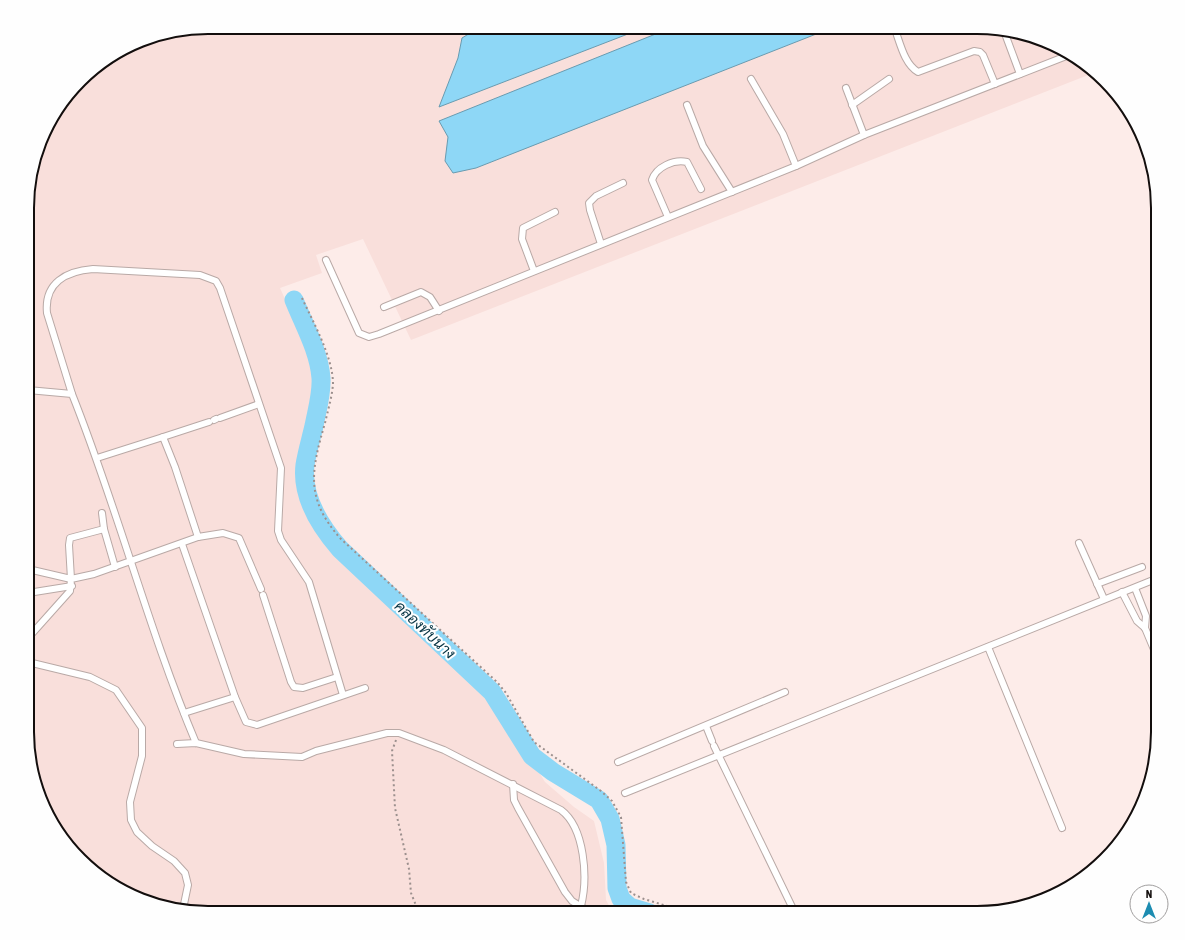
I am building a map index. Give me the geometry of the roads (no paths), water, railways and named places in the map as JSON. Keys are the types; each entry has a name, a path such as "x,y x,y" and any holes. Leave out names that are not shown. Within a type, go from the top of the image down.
{"lane":[{"path":"897,34 908,63 912,69 918,72 974,51 980,52 994,84"},
{"path":"1006,36 1020,74"},
{"path":"326,260 359,333 370,337 439,311 796,166 864,134 1064,57"},
{"path":"752,78 783,134 796,166"},
{"path":"852,105 890,79"},
{"path":"846,88 864,134"},
{"path":"686,105 703,146 732,192"},
{"path":"668,217 652,180 657,171 676,161 687,162 690,165 701,189"},
{"path":"602,244 590,210 590,203 596,196 623,183"},
{"path":"534,272 522,239 523,228 527,224 555,212"},
{"path":"196,743 131,562 97,458 72,394 47,313 47,296 51,288 66,274 81,270 170,272 200,275 216,281 220,288 281,468 278,531 281,540 309,582 343,695"},
{"path":"384,307 421,292 430,297 439,311"},
{"path":"34,391 72,394"},
{"path":"97,458 163,438 259,404"},
{"path":"163,438 175,467 198,537"},
{"path":"102,513 104,530 115,567"},
{"path":"34,631 62,600 72,586 69,545 70,538 104,530"},
{"path":"34,570 71,579 94,574 131,562 198,537 223,533 238,538 262,592 291,682 294,687 303,688 337,677"},
{"path":"1079,543 1104,599"},
{"path":"182,544 235,697 246,722 257,725 365,688"},
{"path":"1097,584 1142,567"},
{"path":"625,793 1151,581"},
{"path":"34,592 72,586"},
{"path":"1135,588 1146,616 1145,628"},
{"path":"1122,592 1137,621 1145,628 1151,639"},
{"path":"988,647 1062,828"},
{"path":"34,663 90,677 116,690 142,728 142,756 130,802 131,820 138,832 152,846 174,861 185,873 188,885 184,905"},
{"path":"618,762 785,692"},
{"path":"184,713 235,697"},
{"path":"706,726 718,755 792,906"},
{"path":"177,744 196,743 244,754 302,757 316,751 387,733 399,733 444,750 513,784 561,810 569,816 579,839 584,859 584,896 581,906 572,901 565,892 533,835 518,808 513,784"}],"water":[{"path":"469,34 628,34 439,107 458,58 462,38"},
{"path":"656,34 816,34 476,168 453,173 445,161 448,137 439,121"}],"waterway":[{"name":"คลองทับนาง","path":"294,300 314,348 320,368 320,396 305,465 306,488 309,500 319,521 340,549 492,692 532,756 553,772 599,800 610,819 616,845 617,888 621,899 629,906"}]}
